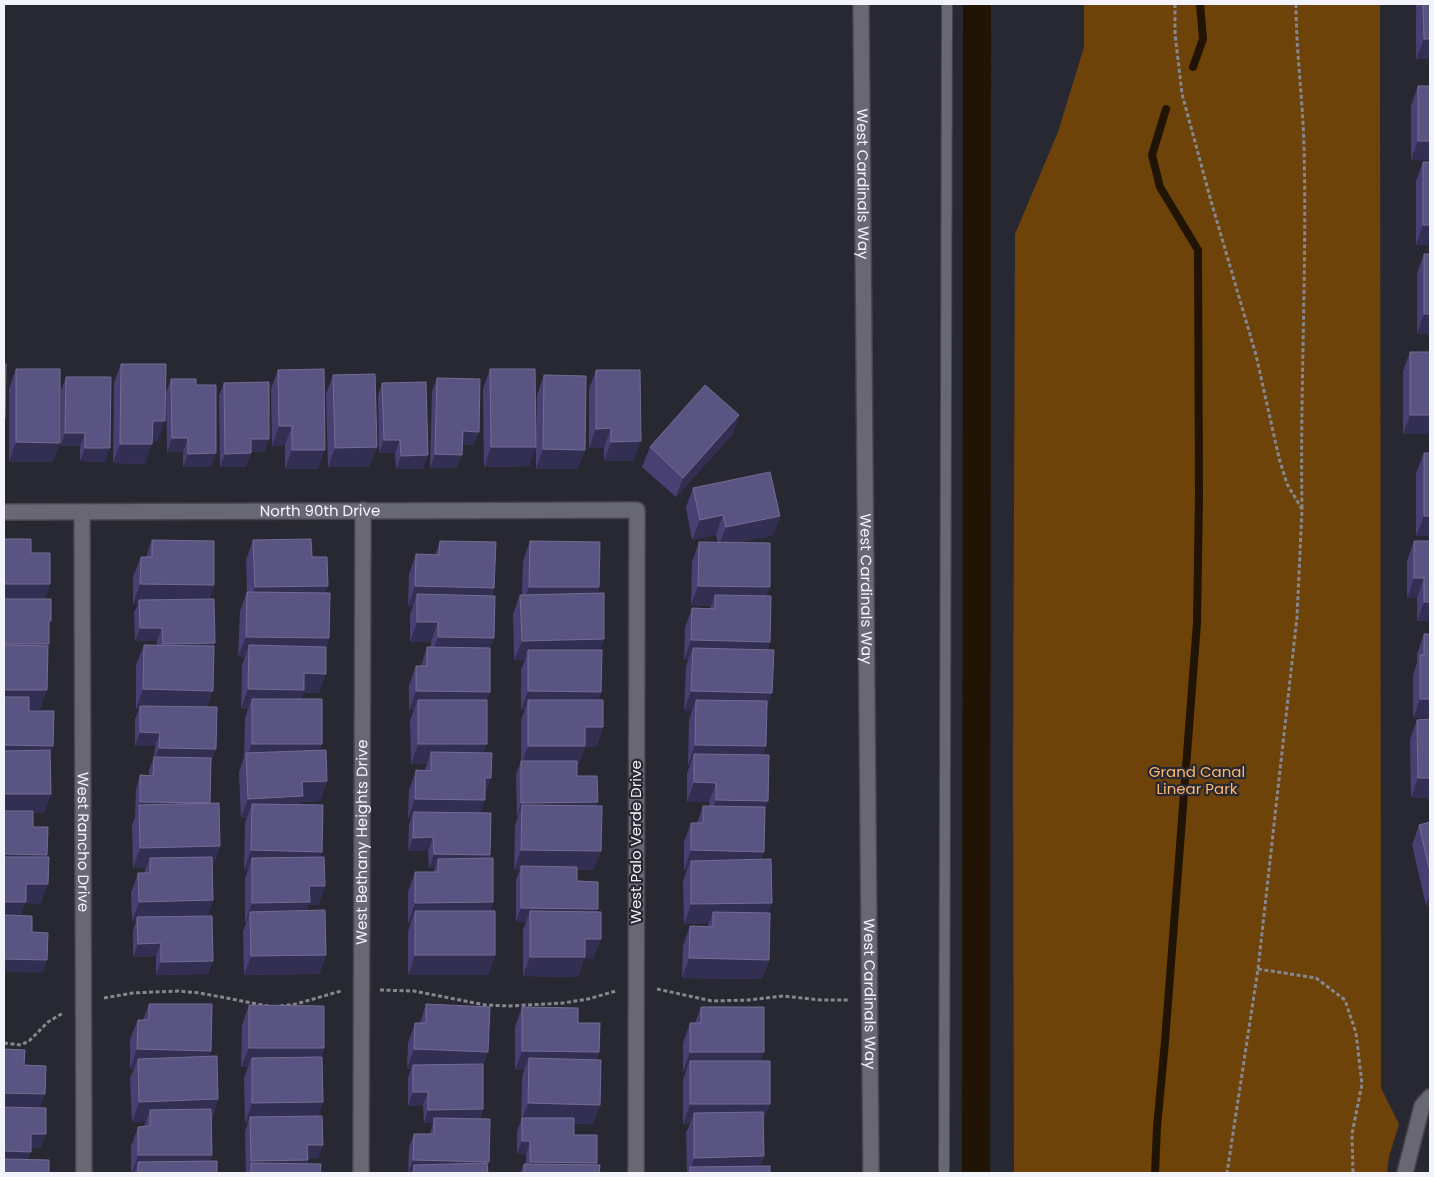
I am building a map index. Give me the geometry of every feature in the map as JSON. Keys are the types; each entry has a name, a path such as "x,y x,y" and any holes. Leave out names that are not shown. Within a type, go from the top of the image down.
{"street":[{"name":"West Cardinals Way","path":"861,4 871,1173"},
{"name":"West Bethany Heights Drive","path":"361,1173 363,510"},
{"name":"North 90th Drive","path":"4,512 637,510"},
{"name":"West Palo Verde Drive","path":"636,1173 637,510"},
{"name":"West Rancho Drive","path":"82,512 84,1173"},
{"path":"1405,1173 1422,1106 1430,1097"}],"lane":[{"path":"944,1173 947,4"}],"path":[{"path":"1176,4 1175,34 1182,94 1256,355 1279,458 1287,484 1302,509"},
{"path":"1227,1173 1258,969 1297,617 1302,509 1304,146 1296,31 1296,4"},
{"path":"1258,969 1316,978 1345,1000 1356,1033 1362,1084 1352,1134 1353,1173"},
{"path":"4,1043 21,1045 29,1041 48,1022 64,1013 108,996 133,993 178,991 200,993 275,1006 296,1004 341,991 414,991 486,1006 563,1003 615,992 658,989 712,1001 749,1000 783,996 821,1000 870,1000"}],"green space":[{"name":"Grand Canal Linear Park","path":"1084,4 1380,4 1381,1088 1399,1124 1389,1157 1387,1173 1014,1173 1015,234 1058,132 1084,47"}],"building":[{"path":"1423,4 1430,4 1430,39 1424,39"},
{"path":"1418,86 1430,86 1430,141 1418,141"},
{"path":"1423,162 1430,162 1430,225 1423,225"},
{"path":"1424,254 1430,254 1430,314 1424,314"},
{"path":"1410,352 1430,352 1430,415 1410,415"},
{"path":"4,364 6,364 5,419 4,419"},
{"path":"121,364 166,364 165,421 153,421 152,444 120,444"},
{"path":"16,369 60,369 60,443 16,442"},
{"path":"324,369 325,450 292,450 292,426 279,426 278,370"},
{"path":"490,369 535,369 536,447 491,447"},
{"path":"596,370 640,370 641,441 611,442 611,428 596,429"},
{"path":"375,374 377,447 335,448 333,375"},
{"path":"544,375 586,376 585,450 543,449"},
{"path":"66,377 111,377 110,448 85,448 85,433 65,433"},
{"path":"437,378 480,379 479,432 463,431 462,455 435,454"},
{"path":"171,379 196,379 196,385 216,385 216,453 188,454 188,438 172,438"},
{"path":"269,382 269,439 251,439 251,453 225,454 224,383"},
{"path":"426,382 428,455 401,456 400,440 384,440 382,383"},
{"path":"705,385 739,415 683,478 650,447"},
{"path":"1424,453 1430,453 1430,516 1424,516"},
{"path":"770,472 780,516 726,527 723,515 700,520 693,488"},
{"path":"4,539 31,539 31,553 50,553 50,584 4,584"},
{"path":"311,539 312,557 327,557 328,586 255,587 253,540"},
{"path":"152,540 214,541 214,585 140,584 141,557 152,557"},
{"path":"440,541 496,542 494,588 415,586 416,554 439,555"},
{"path":"530,541 600,542 599,587 529,587"},
{"path":"1414,541 1430,541 1430,602 1424,602 1424,578 1414,578"},
{"path":"699,542 770,543 770,587 698,586"},
{"path":"247,592 330,593 329,638 246,637"},
{"path":"604,593 604,639 522,641 520,595"},
{"path":"417,594 495,596 494,638 438,637 438,622 417,622"},
{"path":"715,595 771,596 770,642 691,640 692,608 715,609"},
{"path":"4,599 51,599 49,644 4,644"},
{"path":"214,599 215,643 163,644 162,628 140,628 139,600"},
{"path":"1424,634 1430,634 1430,699 1420,699 1420,655 1424,655"},
{"path":"4,645 48,646 47,690 4,690"},
{"path":"144,645 214,646 213,691 143,689"},
{"path":"249,645 326,647 326,674 304,673 304,690 248,689"},
{"path":"427,647 490,648 490,692 416,691 416,666 427,666"},
{"path":"693,648 774,650 772,693 691,691"},
{"path":"528,650 602,650 601,692 528,691"},
{"path":"4,697 29,697 29,711 54,711 53,746 4,745"},
{"path":"252,699 322,699 322,744 252,744"},
{"path":"418,700 487,700 487,744 418,744"},
{"path":"528,700 603,700 603,727 585,727 585,746 528,746"},
{"path":"696,700 767,701 766,746 695,745"},
{"path":"140,706 217,707 216,749 159,748 160,733 140,732"},
{"path":"1430,719 1430,778 1418,778 1417,720"},
{"path":"50,750 51,794 4,794 4,751"},
{"path":"326,750 327,781 302,782 303,796 248,799 246,753"},
{"path":"431,752 492,753 491,778 485,778 485,800 415,799 416,770 431,771"},
{"path":"694,754 769,755 768,801 716,800 716,783 694,782"},
{"path":"154,757 211,758 210,803 140,802 140,775 153,776"},
{"path":"521,761 577,761 577,776 597,776 598,802 521,803"},
{"path":"219,803 220,846 140,848 139,805"},
{"path":"252,804 323,805 322,852 251,850"},
{"path":"522,805 602,806 601,851 521,850"},
{"path":"703,806 765,807 764,852 691,850 691,823 703,823"},
{"path":"4,811 33,811 33,827 48,827 47,855 4,854"},
{"path":"414,812 491,813 490,855 434,854 433,837 413,838"},
{"path":"1430,822 1430,872 1419,825"},
{"path":"4,857 49,857 48,884 26,884 26,902 4,902"},
{"path":"212,857 213,900 139,902 138,873 150,873 150,858"},
{"path":"324,857 325,886 309,886 310,902 252,903 252,858"},
{"path":"493,858 493,902 415,903 415,872 438,872 438,859"},
{"path":"771,859 772,903 691,904 691,861"},
{"path":"521,866 577,867 577,881 598,882 598,909 521,908"},
{"path":"325,910 326,955 251,956 250,912"},
{"path":"415,911 495,911 495,955 415,955"},
{"path":"530,911 601,912 601,939 585,939 585,957 530,957"},
{"path":"713,912 770,913 769,960 689,958 690,926 713,927"},
{"path":"4,915 32,916 32,932 48,933 47,960 4,959"},
{"path":"212,916 213,961 161,962 161,943 138,944 137,917"},
{"path":"149,1004 212,1004 211,1051 137,1049 138,1020 149,1020"},
{"path":"426,1004 490,1007 488,1052 414,1049 415,1023 426,1023"},
{"path":"249,1005 324,1006 324,1048 249,1048"},
{"path":"522,1007 578,1008 578,1023 600,1023 599,1052 522,1051"},
{"path":"701,1007 764,1007 764,1052 690,1052 690,1023 701,1023"},
{"path":"4,1049 25,1050 24,1065 46,1066 45,1094 4,1093"},
{"path":"217,1056 218,1099 139,1102 138,1059"},
{"path":"322,1057 323,1102 252,1103 252,1058"},
{"path":"529,1058 601,1060 600,1105 528,1103"},
{"path":"690,1061 770,1061 770,1104 690,1104"},
{"path":"483,1064 483,1109 428,1110 428,1092 413,1092 413,1065"},
{"path":"4,1107 46,1108 46,1134 31,1134 31,1152 4,1151"},
{"path":"211,1109 212,1155 138,1155 138,1127 150,1126 150,1110"},
{"path":"763,1112 764,1156 694,1158 694,1113"},
{"path":"322,1116 323,1145 307,1145 308,1160 251,1161 250,1117"},
{"path":"434,1118 490,1119 489,1162 413,1160 414,1134 434,1134"},
{"path":"522,1118 574,1118 574,1135 597,1135 597,1163 530,1162 530,1141 522,1141"},
{"path":"4,1159 49,1160 49,1173 4,1173"},
{"path":"217,1161 217,1173 138,1173 138,1162"},
{"path":"251,1163 321,1164 320,1173 251,1173"},
{"path":"487,1163 488,1173 414,1173 414,1165"},
{"path":"524,1164 600,1165 599,1173 524,1173"},
{"path":"770,1166 770,1173 690,1173 690,1167"}],"waterway":[{"path":"976,1173 977,4"},
{"path":"1193,67 1203,39 1200,4"},
{"path":"1155,1173 1157,1127 1197,623 1199,496 1198,250 1160,187 1152,155 1166,109"}]}
